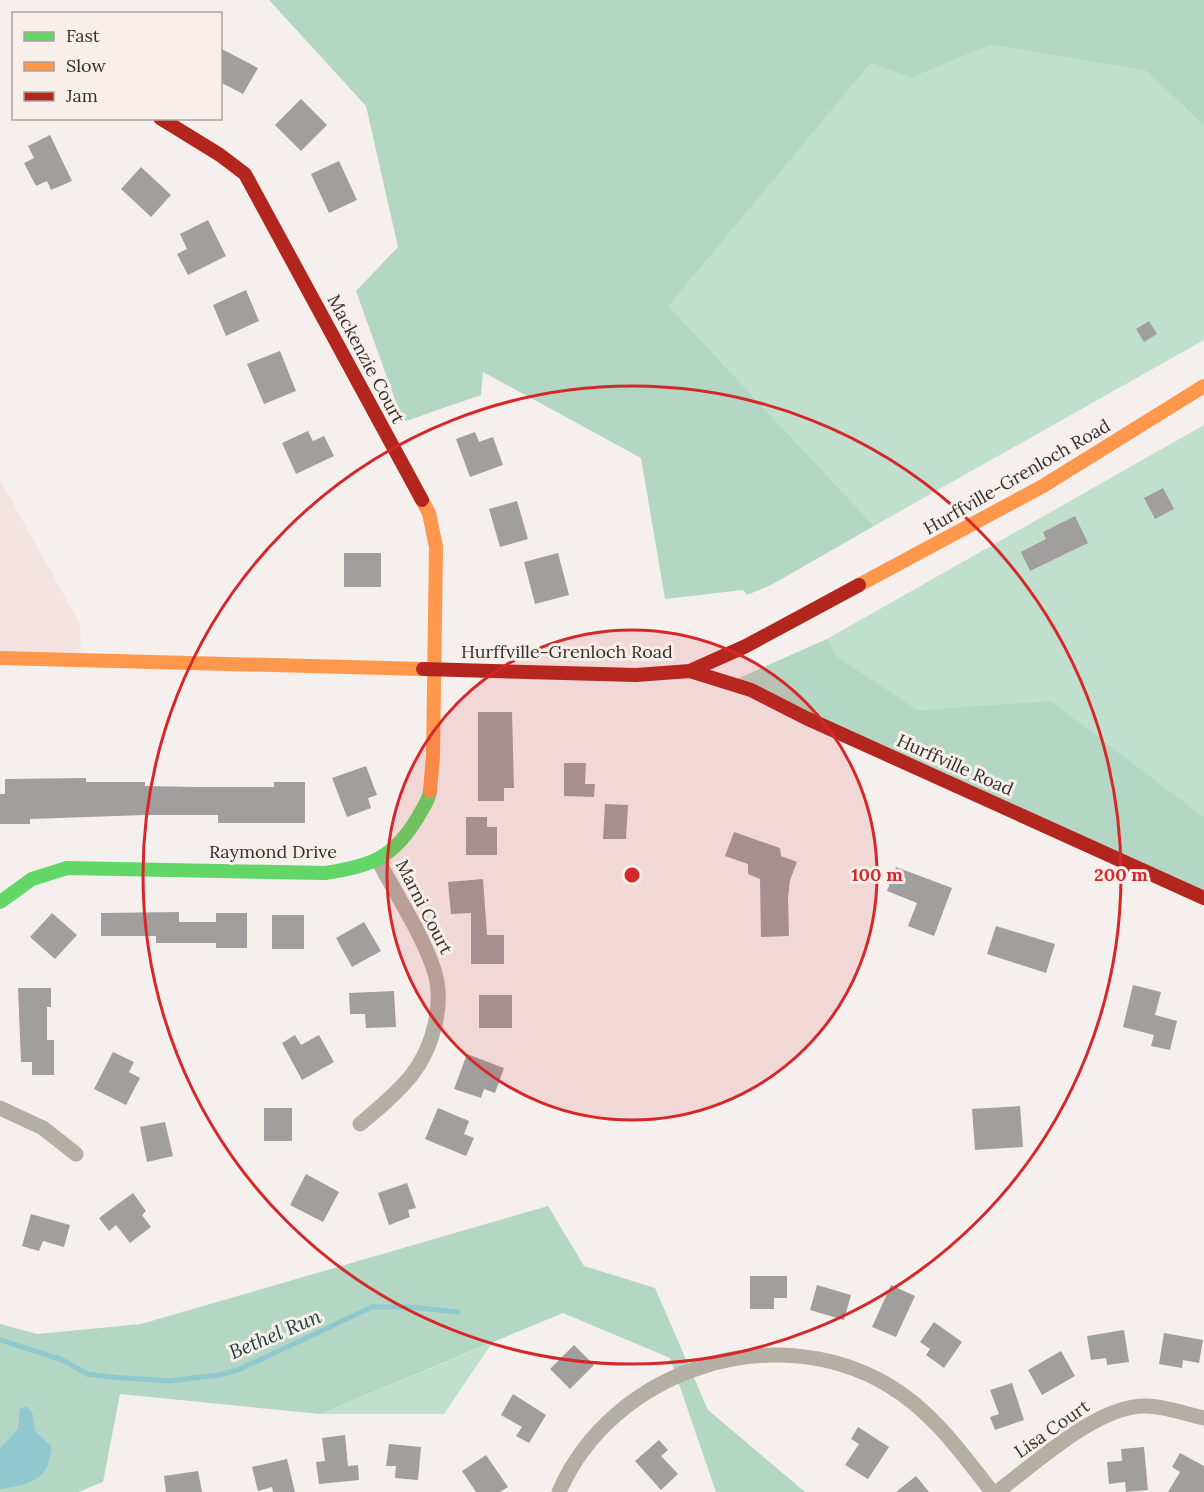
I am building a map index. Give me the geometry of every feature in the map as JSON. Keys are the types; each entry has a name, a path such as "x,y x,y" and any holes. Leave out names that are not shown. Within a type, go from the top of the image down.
{"street":[{"name":"Mackenzie Court","path":"163,120 220,155 245,174 429,513 436,547 434,669"},
{"name":"Hurffville-Grenloch Road","path":"0,658 636,675 690,671 746,646 1043,486 1204,386"},
{"name":"Raymond Drive","path":"0,902 32,879 67,868 326,873 362,867 378,860 407,835 429,797 433,767 434,669"},
{"name":"Hurffville Road","path":"690,671 751,690 806,718 1204,898"},
{"name":"Marni Court","path":"360,1124 397,1090 421,1061 435,1026 437,1011 434,968 378,860"},
{"path":"0,1108 43,1128 76,1154"},
{"path":"559,1492 580,1455 600,1431 642,1394 683,1373 705,1365 766,1356 800,1357 832,1363 862,1372 889,1386 928,1415 943,1430 992,1492"},
{"name":"Lisa Court","path":"997,1492 1086,1426 1123,1408 1147,1406 1204,1418"}],"shaded area":[{"path":"0,480 80,624 81,660 0,658"}],"green space":[{"path":"269,0 1204,0 1204,126 1146,71 991,45 911,78 871,63 668,306 874,526 771,585 747,595 743,590 665,599 641,458 483,372 481,395 403,422 356,291 398,247 366,106"},
{"path":"991,45 1146,71 1204,126 1204,340 874,526 667,306 871,63 911,78"},
{"path":"1204,425 1204,817 1050,702 918,710 838,657 827,639"},
{"path":"827,639 838,657 918,710 1050,701 1204,817 1204,901 730,682"},
{"path":"548,1206 584,1266 655,1288 708,1410 805,1492 716,1492 670,1358 563,1313 320,1414 120,1394 103,1482 78,1492 0,1492 0,1324 37,1334 141,1324"},
{"path":"492,1343 444,1414 320,1414"}],"water":[{"path":"27,1407 32,1413 35,1431 51,1446 50,1457 43,1473 37,1478 21,1485 0,1489 0,1449 18,1429 20,1408"}],"building":[{"path":"222,49 258,68 243,94 222,83"},
{"path":"301,99 327,125 301,151 275,125"},
{"path":"50,135 72,181 51,190 47,181 36,186 24,163 34,158 28,146"},
{"path":"339,161 357,200 329,213 311,174"},
{"path":"141,167 171,195 151,217 121,189"},
{"path":"208,220 226,256 188,275 177,254 187,249 180,234"},
{"path":"246,290 259,321 226,336 213,305"},
{"path":"1149,321 1157,334 1144,342 1136,329"},
{"path":"280,351 296,391 264,404 247,364"},
{"path":"308,431 313,441 324,436 334,456 296,474 282,443"},
{"path":"475,432 479,442 493,437 503,465 470,477 456,439"},
{"path":"1163,488 1174,509 1155,519 1144,498"},
{"path":"517,501 528,539 500,547 489,509"},
{"path":"1075,516 1088,543 1030,571 1021,552 1046,539 1043,532"},
{"path":"344,553 381,553 381,587 344,587"},
{"path":"558,553 569,595 535,604 524,562"},
{"path":"478,712 512,712 514,788 504,788 504,801 478,801"},
{"path":"564,763 586,763 585,784 595,784 594,797 564,796"},
{"path":"366,766 377,795 368,798 371,808 347,817 332,778"},
{"path":"86,778 86,782 145,782 145,786 197,787 274,787 274,782 305,782 305,823 218,823 218,815 145,815 30,819 30,824 0,824 0,794 5,794 5,779"},
{"path":"605,804 628,805 626,839 603,839"},
{"path":"466,817 487,817 487,827 497,827 497,855 466,855"},
{"path":"734,832 780,848 781,856 797,862 790,880 788,898 789,936 761,937 760,879 748,874 748,864 725,856"},
{"path":"896,867 952,888 934,936 908,926 917,903 887,891"},
{"path":"483,879 487,935 504,935 504,964 471,964 471,913 451,914 448,882"},
{"path":"179,912 179,922 216,922 216,913 247,913 247,948 216,948 216,943 156,943 156,936 101,936 101,913"},
{"path":"52,913 77,935 55,959 30,937"},
{"path":"272,915 304,915 304,949 272,949"},
{"path":"364,922 381,951 352,967 336,938"},
{"path":"996,926 1055,944 1046,973 987,954"},
{"path":"1133,985 1161,992 1155,1015 1177,1021 1170,1050 1151,1046 1154,1035 1123,1027"},
{"path":"18,988 51,988 51,1007 47,1007 47,1040 54,1040 54,1075 32,1075 32,1062 21,1062"},
{"path":"394,991 396,1027 366,1028 365,1014 350,1014 349,993"},
{"path":"479,995 512,995 512,1028 479,1028"},
{"path":"295,1035 301,1045 319,1035 334,1062 302,1080 282,1043"},
{"path":"113,1052 134,1062 129,1072 140,1078 126,1105 94,1089"},
{"path":"467,1054 504,1068 495,1093 484,1089 481,1098 454,1089"},
{"path":"1020,1106 1023,1147 975,1150 972,1109"},
{"path":"264,1108 292,1108 292,1141 264,1141"},
{"path":"438,1108 469,1121 464,1134 474,1138 466,1156 425,1139"},
{"path":"165,1122 173,1156 147,1162 140,1127"},
{"path":"306,1174 339,1192 323,1222 290,1205"},
{"path":"407,1183 416,1208 408,1210 410,1217 389,1225 378,1193"},
{"path":"133,1193 146,1211 142,1215 151,1227 130,1243 116,1225 109,1231 99,1218"},
{"path":"31,1214 70,1225 64,1247 43,1241 39,1251 22,1246"},
{"path":"750,1276 787,1276 787,1298 774,1298 774,1309 750,1309"},
{"path":"817,1285 851,1295 844,1320 810,1310"},
{"path":"891,1285 915,1296 896,1337 872,1327"},
{"path":"934,1322 962,1342 944,1368 926,1355 930,1349 920,1342"},
{"path":"1124,1330 1129,1362 1107,1365 1106,1358 1091,1360 1087,1336"},
{"path":"1164,1333 1203,1340 1199,1363 1183,1360 1182,1368 1159,1364"},
{"path":"574,1345 594,1365 570,1389 550,1369"},
{"path":"1061,1351 1075,1376 1042,1395 1028,1370"},
{"path":"1012,1383 1024,1420 995,1430 990,1417 999,1414 990,1390"},
{"path":"513,1394 546,1415 529,1443 516,1436 522,1427 501,1415"},
{"path":"858,1427 889,1447 868,1479 845,1465 859,1444 851,1439"},
{"path":"345,1435 348,1466 358,1465 359,1480 319,1484 316,1462 325,1461 322,1438"},
{"path":"659,1440 668,1450 661,1456 678,1474 661,1490 635,1461"},
{"path":"389,1444 421,1447 418,1480 395,1478 396,1466 386,1466"},
{"path":"1144,1447 1148,1490 1126,1492 1125,1482 1109,1484 1107,1462 1122,1461 1121,1449"},
{"path":"1180,1453 1204,1466 1204,1492 1168,1492 1180,1472 1172,1467"},
{"path":"486,1455 508,1487 500,1492 476,1492 462,1471"},
{"path":"287,1459 295,1492 273,1492 272,1487 258,1491 252,1467"},
{"path":"198,1471 202,1492 166,1492 164,1476"},
{"path":"916,1476 929,1492 896,1492"}],"waterway":[{"name":"Bethel Run","path":"0,1340 60,1359 88,1374 169,1381 219,1375 240,1369 372,1307 410,1307 458,1312"}],"traffic: fast":[{"path":"0,902 32,879 67,868 325,873 355,867 379,858 399,842 418,817 427,802 430,791"}],"traffic: slow":[{"path":"859,585 1043,486 1204,386"},
{"path":"422,500 429,513 436,547 433,756 430,791"},
{"path":"0,658 423,669"}],"traffic: jam":[{"path":"163,120 220,155 245,174 422,500"},
{"path":"423,669 636,675 690,671 746,646 859,585"},
{"path":"690,671 751,690 806,718 1204,898"}]}
